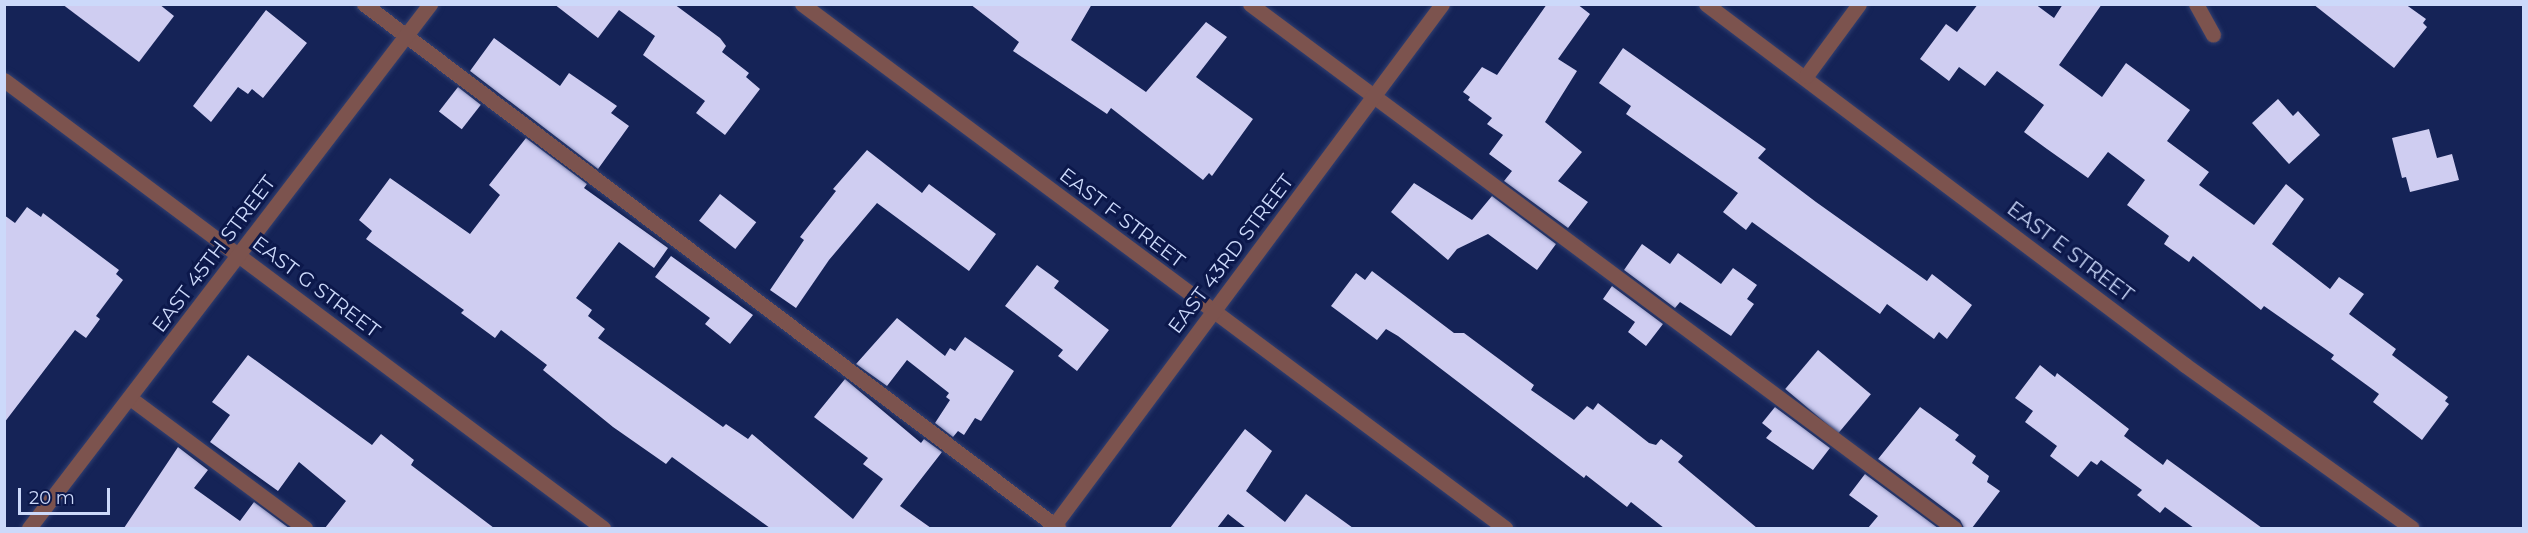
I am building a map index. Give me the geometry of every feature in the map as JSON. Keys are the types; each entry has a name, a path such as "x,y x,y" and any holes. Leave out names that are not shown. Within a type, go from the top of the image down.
{"street":[{"path":"364,4 1055,528"},
{"name":"EAST 45TH STREET","path":"29,528 240,256 430,4"},
{"name":"EAST F STREET","path":"802,4 1505,528"},
{"path":"1250,4 1373,98 1954,528"},
{"name":"EAST 43RD STREET","path":"1055,528 1442,4"},
{"name":"EAST E STREET","path":"1706,4 1806,76 2185,365 2412,528"},
{"path":"1806,76 1859,4"},
{"path":"2196,4 2213,35"},
{"name":"EAST G STREET","path":"4,80 603,528"},
{"path":"130,398 305,528"}],"building":[{"path":"62,4 159,4 174,16 139,62"},
{"path":"554,4 674,4 720,38 726,46 722,52 749,73 746,77 760,89 725,135 696,113 705,101 643,55 655,36 619,10 598,38"},
{"path":"970,4 1092,4 1071,40 1146,92 1206,22 1227,37 1196,77 1253,119 1212,176 1209,173 1203,180 1111,108 1107,114 1013,51 1019,42"},
{"path":"1547,4 1577,4 1590,14 1558,59 1577,71 1545,122 1582,152 1558,181 1588,202 1568,228 1504,181 1512,171 1489,154 1503,135 1487,124 1492,118 1468,100 1470,97 1463,92 1482,67 1497,75"},
{"path":"1978,4 2035,4 2054,18 2063,4 2102,4 2059,65 2102,97 2126,63 2190,110 2167,141 2209,172 2199,185 2254,225 2286,184 2304,199 2272,244 2330,289 2339,277 2364,294 2349,314 2396,349 2392,355 2448,397 2445,401 2449,404 2422,440 2373,402 2379,394 2331,359 2334,355 2264,306 2261,310 2193,256 2189,262 2164,244 2169,236 2127,205 2145,180 2108,152 2088,178 2047,149 2024,132 2044,105 1997,71 1985,86 1959,67 1949,81 1920,59 1946,24 1957,32"},
{"path":"2313,4 2405,4 2426,19 2423,23 2427,27 2394,68"},
{"path":"266,10 307,43 263,98 252,89 248,94 238,87 211,122 193,106"},
{"path":"494,38 560,86 569,73 617,106 611,113 629,126 598,169 470,71"},
{"path":"1623,48 1766,149 1758,158 1816,202 1927,281 1932,274 1972,305 1947,339 1939,332 1934,339 1887,304 1880,314 1752,222 1746,230 1723,212 1738,193 1626,114 1631,106 1599,83"},
{"path":"458,87 481,105 462,129 439,111"},
{"path":"2278,99 2293,116 2298,111 2320,135 2289,164 2252,123"},
{"path":"2429,129 2437,158 2452,154 2459,180 2410,192 2406,177 2402,178 2392,138"},
{"path":"526,138 587,184 584,188 668,248 654,268 619,242 576,298 592,310 588,316 605,329 598,338 723,427 726,424 748,439 752,434 853,519 883,479 863,464 868,458 814,417 845,379 921,443 924,439 942,452 900,506 931,528 770,528 672,457 666,464 613,427 543,370 547,365 501,330 495,338 461,313 464,310 366,239 372,231 359,220 390,178 470,234 500,195 489,185"},
{"path":"867,150 922,193 929,184 996,234 969,271 877,203 829,260 796,308 770,290 804,240 800,237 836,191 833,189"},
{"path":"1414,183 1472,220 1492,196 1556,244 1537,270 1488,234 1457,249 1448,260 1391,212"},
{"path":"720,194 756,222 735,249 699,221"},
{"path":"27,207 41,217 43,213 119,270 116,274 123,280 96,316 100,319 86,338 75,330 4,423 4,215 15,223"},
{"path":"1642,244 1670,264 1678,253 1721,284 1733,268 1757,285 1747,299 1754,304 1731,336 1680,302 1675,308 1624,270"},
{"path":"671,256 753,315 730,344 705,324 710,318 655,277"},
{"path":"1037,265 1059,281 1054,288 1109,330 1077,371 1058,356 1063,350 1005,306"},
{"path":"1372,271 1454,333 1464,333 1534,385 1531,390 1574,420 1587,406 1593,410 1598,403 1649,443 1656,445 1661,439 1683,456 1678,462 1757,528 1664,528 1631,502 1627,507 1586,475 1584,478 1398,336 1386,329 1377,340 1331,306 1356,273 1365,280"},
{"path":"1612,286 1663,324 1646,346 1628,332 1635,322 1603,299"},
{"path":"897,318 945,356 950,348 955,351 965,337 1014,371 981,421 975,418 964,435 958,431 953,437 935,423 950,400 946,397 949,393 907,360 887,386 856,364"},
{"path":"1818,350 1871,394 1838,433 1785,389"},
{"path":"248,355 372,445 381,434 414,460 411,465 494,528 325,528 346,501 299,462 278,491 210,442 230,415 212,402"},
{"path":"2040,365 2055,377 2057,373 2129,429 2124,436 2163,465 2167,459 2262,528 2194,528 2165,507 2160,513 2137,495 2142,490 2101,460 2097,465 2091,461 2078,477 2050,456 2057,446 2025,422 2033,411 2015,398"},
{"path":"1775,407 1830,448 1813,470 1766,438 1772,431 1762,423"},
{"path":"1920,407 1959,435 1955,440 1976,456 1972,463 1989,476 1987,482 2000,491 1972,528 1964,528 1960,520 1878,459"},
{"path":"1245,429 1272,451 1246,491 1285,522 1306,494 1353,528 1246,528 1228,514 1217,528 1170,528"},
{"path":"178,447 208,470 194,488 240,521 254,502 289,528 124,528"},
{"path":"1865,474 1938,528 1868,528 1878,516 1849,495"}]}
